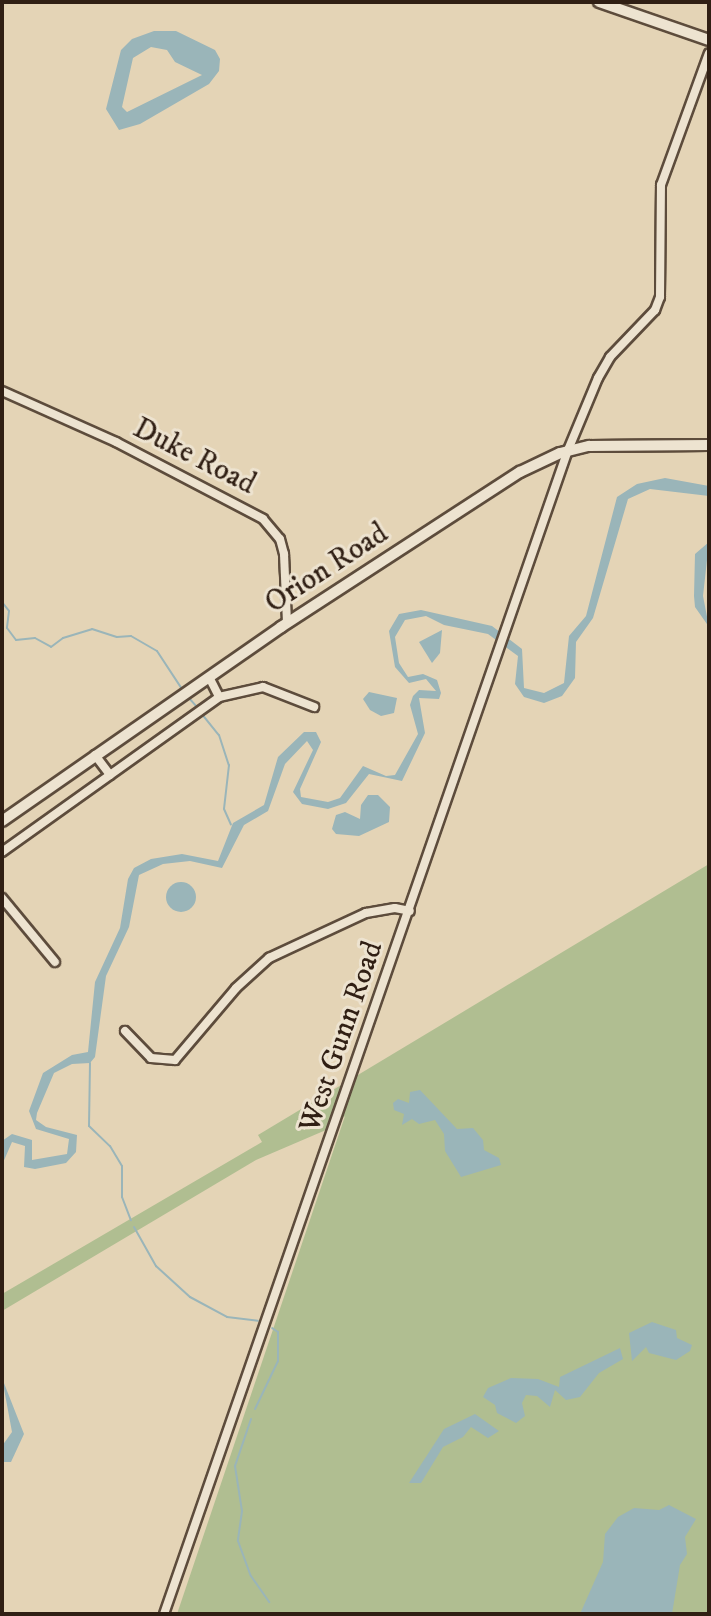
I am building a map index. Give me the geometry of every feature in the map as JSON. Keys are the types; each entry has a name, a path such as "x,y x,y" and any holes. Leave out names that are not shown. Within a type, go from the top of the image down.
{"main road":[{"path":"599,2 709,40"},
{"name":"Orion Road","path":"2,821 288,623 520,472 568,450 616,443 709,445"}],"street":[{"path":"568,450 610,357 655,310 660,297 661,185 709,53"},
{"name":"Duke Road","path":"2,391 116,442 263,519 273,528 284,554 288,623"},
{"name":"West Gunn Road","path":"164,1614 568,450"},
{"path":"209,677 219,697"},
{"path":"2,852 219,697 263,687 314,708"},
{"path":"95,755 110,775"},
{"path":"2,898 55,962"},
{"path":"125,1031 152,1058 175,1060 236,988 269,958 366,913 396,908 410,911"}],"green space":[{"path":"709,864 709,1614 177,1614 345,1116 333,1127 256,1160 2,1311 2,1294 262,1142 258,1135"}],"water":[{"path":"154,31 176,31 215,50 220,59 219,71 209,84 140,124 119,130 106,109 121,50 132,39","holes":["151,47 167,50 175,62 202,75 127,112 122,107 133,58"]},
{"path":"665,478 709,486 709,496 650,489 628,499 593,618 576,642 575,678 562,696 544,703 524,697 515,684 518,656 488,634 444,625 426,616 405,620 395,637 399,663 408,677 423,674 437,680 441,693 439,699 419,698 425,733 402,781 369,774 346,803 328,809 302,804 293,792 313,750 307,741 285,764 268,811 244,825 222,868 190,861 163,864 139,875 129,927 106,976 95,1057 90,1063 72,1064 54,1073 37,1113 36,1120 46,1127 77,1135 76,1152 66,1163 35,1169 24,1167 25,1146 12,1142 2,1165 2,1141 12,1134 32,1140 32,1160 67,1154 69,1139 36,1129 29,1111 43,1073 72,1055 88,1052 95,982 120,928 128,879 134,868 151,859 182,854 218,861 233,823 264,805 278,757 304,732 316,732 321,742 300,789 301,797 328,802 340,798 363,766 386,776 395,775 418,734 410,705 413,696 419,690 436,691 426,679 409,683 395,667 389,631 399,614 421,610 492,626 522,649 524,688 544,693 564,683 569,636 586,616 617,497 637,484"},
{"path":"709,542 703,596 709,627 695,607 694,596 695,554"},
{"path":"442,630 440,653 432,663 419,642"},
{"path":"369,692 397,698 394,713 381,716 370,710 363,699"},
{"path":"368,795 378,795 390,807 389,822 359,836 336,834 332,829 336,815 345,812 360,819 361,805"},
{"path":"181,882 187,883 195,891 195,903 187,911 181,912 175,911 167,903 166,897 167,891 175,883"},
{"path":"420,1090 457,1129 473,1128 483,1140 484,1150 499,1158 501,1165 461,1177 445,1151 444,1134 435,1120 419,1124 412,1119 402,1125 404,1114 394,1110 393,1103 398,1099 409,1103 410,1092"},
{"path":"652,1322 676,1330 677,1338 692,1345 690,1351 676,1360 649,1353 646,1347 632,1361 629,1333"},
{"path":"620,1348 623,1359 599,1373 580,1397 566,1400 555,1390 550,1407 537,1396 526,1395 522,1403 525,1416 516,1423 497,1413 495,1405 483,1397 488,1388 511,1378 538,1379 559,1387 560,1377"},
{"path":"2,1378 24,1434 11,1462 2,1462 2,1446 12,1432"},
{"path":"475,1414 499,1431 488,1438 471,1427 463,1437 443,1447 421,1483 409,1483 444,1429"},
{"path":"669,1505 696,1519 685,1537 687,1554 680,1565 672,1614 580,1614 603,1562 605,1534 618,1517 634,1508 659,1510"}],"waterway":[{"path":"2,602 9,611 7,628 16,640 35,638 51,647 63,638 92,629 117,637 131,636 157,651 182,689"},
{"path":"188,697 198,708"},
{"path":"201,713 219,735 229,765 224,809 231,825"},
{"path":"90,1063 89,1126 110,1146 122,1166 122,1197 131,1220"},
{"path":"134,1227 156,1266 190,1297 227,1317 258,1321"},
{"path":"255,1409 278,1361 278,1332 272,1328"},
{"path":"251,1419 235,1466 242,1511 238,1541 251,1576 269,1602"}]}
